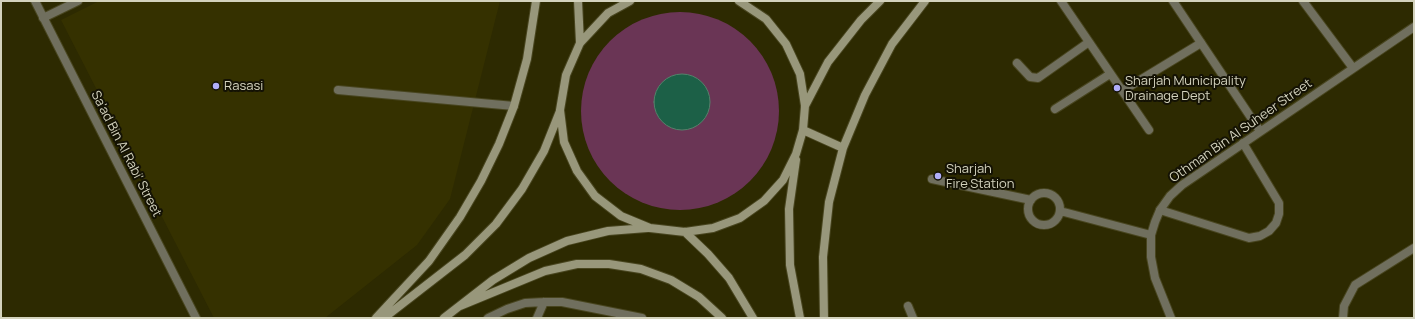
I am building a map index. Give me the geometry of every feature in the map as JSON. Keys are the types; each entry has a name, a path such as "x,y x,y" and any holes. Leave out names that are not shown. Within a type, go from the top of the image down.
{"main road":[{"path":"376,318 429,261 460,217 481,182 499,144 514,106 527,59 536,1"},
{"path":"578,1 580,43"},
{"path":"384,318 465,255 496,224 522,189 544,151 560,110 566,75 580,43 608,14 630,1"},
{"path":"739,1 766,19 786,44 800,74 805,106 803,130 796,154 789,209 790,265 800,318"},
{"path":"805,106 828,62 861,20 880,1"},
{"path":"824,318 823,257 829,202 842,148 865,95 892,44 924,1"},
{"path":"560,110 564,142 577,171 586,184 596,196 620,216 650,228"},
{"path":"803,130 842,148"},
{"path":"444,318 493,280 529,258 567,241 608,231 650,228 685,232 713,228 740,218 764,201 783,180 796,154"},
{"path":"685,232 708,254 729,278 753,318"},
{"path":"460,306 545,271 577,264 609,264 641,269 672,280 699,297 722,318"}],"street":[{"name":"Sa'ad Bin Al Rabi' Street","path":"35,1 196,318"},
{"path":"43,18 78,1"},
{"path":"1061,1 1149,130"},
{"path":"1173,1 1260,131"},
{"path":"1303,1 1353,68"},
{"name":"Othman Bin Al Suheer Street","path":"1171,318 1155,278 1151,257 1151,235 1160,210 1170,196 1182,185 1414,27"},
{"path":"1017,63 1030,77 1038,78 1089,42"},
{"path":"1122,90 1201,43"},
{"path":"1056,109 1110,74"},
{"path":"338,90 514,106"},
{"path":"1160,210 1249,238 1260,236 1269,232 1276,223 1279,214 1279,203 1243,143"},
{"path":"932,179 1031,200"},
{"path":"1043,192 1056,198 1060,204 1060,211 1058,218 1052,223 1046,225 1038,224 1032,220 1029,214 1028,206 1036,195 1043,192"},
{"path":"1060,211 1151,235"},
{"path":"1343,318 1344,306 1355,285 1414,248"},
{"path":"488,318 507,309 525,303 544,302 562,302 642,318"},
{"path":"537,318 544,302"},
{"path":"908,306 913,318"}],"shaded area":[{"path":"99,1 500,1 450,199 417,245 325,318 214,318 61,20"},
{"path":"680,12 709,16 727,24 750,41 767,64 775,82 779,111 775,140 767,158 750,181 727,198 709,206 680,210 651,206 633,198 610,181 593,158 585,140 581,111 585,82 593,64 610,41 633,24 651,16"},
{"path":"682,74 693,76 702,82 708,91 710,102 708,113 702,122 693,128 682,130 671,128 662,122 656,113 654,102 656,91 662,82 671,76"}],"place":[{"name":"Rasasi","path":"216,86"},
{"name":"Sharjah Municipality Drainage Dept","path":"1117,88"},
{"name":"Sharjah Fire Station","path":"938,176"}]}
